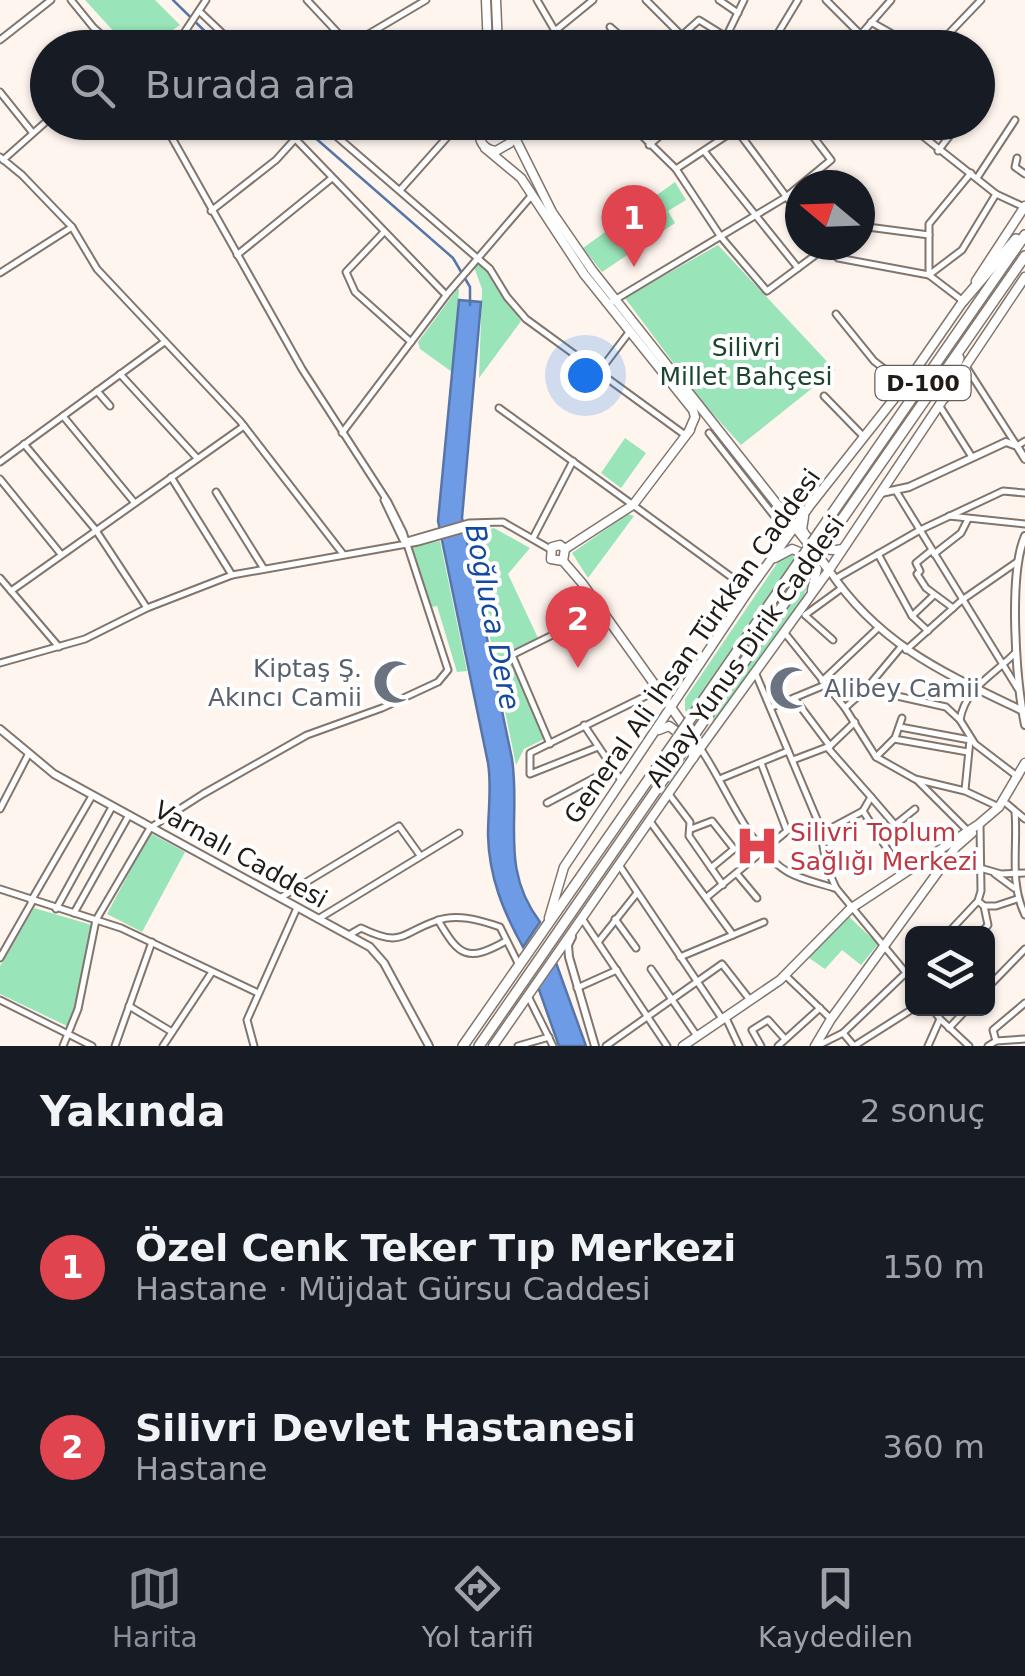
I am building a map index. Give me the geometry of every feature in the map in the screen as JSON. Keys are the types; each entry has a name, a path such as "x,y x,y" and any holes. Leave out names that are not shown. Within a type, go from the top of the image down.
{"highway":[{"path":"963,301 1025,232"},
{"name":"D-100","path":"479,1046 688,744 1025,232"},
{"name":"D-100","path":"462,1046 678,737 1025,256"},
{"path":"942,401 968,339"}],"main road":[{"path":"486,0 487,30"},
{"path":"496,0 497,30"},
{"path":"482,140 485,148 521,178 544,217 608,304 693,410 695,418 687,433"},
{"path":"485,148 502,150 510,140"},
{"path":"516,140 552,212 592,270 877,629 903,648 1022,711"},
{"name":"General Ali İhsan Türkkan Caddesi","path":"546,925 564,867 749,590 905,385 1025,206"},
{"name":"Albay Yunus Dirik Caddesi","path":"493,1046 692,758 784,632 802,614 1025,277"},
{"path":"565,549 633,504 698,422 700,409"},
{"path":"881,493 896,491 1006,442 1017,446 1025,459"},
{"path":"804,513 802,529 810,541 826,550 838,551 845,546"},
{"path":"1025,536 1017,562 1016,653 1025,725"},
{"path":"565,549 557,545 550,550 551,559 562,560 602,610 700,748"},
{"path":"769,562 792,548 809,556 817,569 811,595"},
{"path":"562,560 565,549"},
{"path":"658,690 668,696 684,692"},
{"path":"684,692 679,707 688,720 705,727 719,722"},
{"path":"658,731 669,726 684,734 692,743 692,758"},
{"name":"Varnalı Caddesi","path":"0,729 54,774 370,947 384,963 429,1046"},
{"path":"684,1046 785,975 850,909 936,851 956,842 1003,806 1022,776 1025,763"},
{"path":"816,1046 831,1018 886,946 956,842 980,825"},
{"path":"936,851 938,860 946,860"},
{"path":"924,859 933,864 935,876"},
{"path":"581,917 568,944 569,957 595,1046"},
{"path":"556,953 569,957"}],"street":[{"path":"0,40 51,0"},
{"path":"70,0 96,30"},
{"path":"186,30 206,0"},
{"path":"307,0 336,30"},
{"path":"375,30 416,2 426,0"},
{"path":"537,0 552,30"},
{"path":"556,30 593,0"},
{"path":"646,0 676,30"},
{"path":"719,0 738,13"},
{"path":"730,30 744,0"},
{"path":"780,30 798,0"},
{"path":"826,0 857,30"},
{"path":"863,30 891,0"},
{"path":"951,30 977,1"},
{"path":"199,11 219,30"},
{"path":"688,30 699,20 714,30"},
{"path":"872,22 886,30"},
{"path":"610,27 613,30"},
{"path":"0,92 30,130"},
{"path":"929,275 929,224 974,176 1014,120"},
{"path":"0,169 3,160 30,134"},
{"path":"63,1046 70,1032 96,920 150,828 306,736 382,708 445,676 448,664 404,542 382,496 236,255 173,140"},
{"path":"211,210 276,160 294,140"},
{"path":"296,140 446,295"},
{"path":"342,140 490,269 506,297 526,319 687,433"},
{"path":"401,189 442,140"},
{"path":"644,140 676,170 721,237 767,291 808,260"},
{"path":"649,146 656,140"},
{"path":"676,170 720,140"},
{"path":"740,140 785,195"},
{"path":"816,140 831,160 818,170"},
{"path":"925,140 996,194 1025,206"},
{"path":"938,151 946,140"},
{"path":"704,151 798,268"},
{"path":"1017,158 1015,167 1025,174"},
{"path":"3,160 72,227 97,269 244,426 343,554"},
{"path":"236,255 332,178"},
{"path":"929,275 962,250 996,194"},
{"path":"342,432 446,295 532,195"},
{"path":"608,304 785,197"},
{"path":"0,273 72,227"},
{"path":"875,228 929,235"},
{"path":"384,232 346,272 355,292 412,342"},
{"path":"849,260 929,275 963,301"},
{"path":"836,314 874,361 905,385"},
{"path":"599,372 630,330"},
{"path":"0,462 164,343"},
{"path":"965,365 1017,446 1025,441"},
{"path":"120,374 197,458"},
{"path":"97,392 110,406"},
{"path":"824,396 864,436"},
{"path":"942,401 972,457"},
{"path":"498,408 749,590"},
{"path":"63,416 134,502"},
{"path":"10,590 244,426"},
{"path":"709,433 775,517 793,528"},
{"path":"24,444 95,529 147,608"},
{"path":"533,538 573,462"},
{"path":"171,476 232,575"},
{"path":"0,480 60,553"},
{"path":"896,491 1021,694"},
{"path":"835,579 920,530 1003,491 1025,493"},
{"path":"216,492 264,569"},
{"path":"949,516 1025,524"},
{"path":"953,608 934,595 917,574 920,571 916,563 962,534 968,519"},
{"path":"0,662 84,639 147,608 232,575 470,526 503,522 550,550"},
{"path":"878,554 912,616 928,630"},
{"path":"845,708 903,648 1017,562"},
{"path":"0,578 59,647"},
{"path":"833,640 802,614 842,588"},
{"path":"912,616 934,595"},
{"path":"550,744 512,655 602,610"},
{"path":"771,707 823,683 877,629"},
{"path":"784,632 845,708 876,757 915,779 968,831"},
{"path":"960,720 966,699 1016,653"},
{"path":"755,672 822,833 827,868 836,888 850,909 905,964"},
{"path":"866,689 946,707 960,720 970,740 993,761 1022,776"},
{"path":"598,746 530,774 530,753 658,690"},
{"path":"794,698 828,746 895,825 915,809"},
{"path":"876,757 894,739 902,718"},
{"path":"794,760 828,746 855,722"},
{"path":"584,726 623,782"},
{"path":"900,727 970,740"},
{"path":"894,739 968,752"},
{"path":"965,791 970,740"},
{"path":"700,748 746,827 764,850 790,873 836,888"},
{"path":"720,779 788,751"},
{"path":"0,809 28,754"},
{"path":"706,898 787,831 761,762"},
{"path":"547,803 613,768"},
{"path":"915,779 965,791 1025,819"},
{"path":"668,793 690,822 689,836 724,885"},
{"path":"0,958 92,796"},
{"path":"822,833 862,811 872,798"},
{"path":"56,909 112,806"},
{"path":"862,811 903,874"},
{"path":"1015,812 1014,874 1017,899 1025,915"},
{"path":"74,914 129,815"},
{"path":"649,820 733,935"},
{"path":"691,829 712,821 734,849 711,868"},
{"path":"954,926 978,901 981,892 980,825"},
{"path":"280,898 399,826 420,854"},
{"path":"318,918 459,833"},
{"path":"618,864 739,1046"},
{"path":"980,868 1025,873"},
{"path":"993,872 1016,890"},
{"path":"737,874 757,898"},
{"path":"609,877 630,884"},
{"path":"0,889 152,942 258,994"},
{"path":"598,942 636,893"},
{"path":"984,906 1017,899"},
{"path":"978,901 984,906 987,926"},
{"path":"254,1046 246,1020 297,908"},
{"path":"581,917 667,1046"},
{"path":"349,936 361,928 386,939 406,937 438,920 458,918 500,927 522,961"},
{"path":"615,919 636,948"},
{"path":"438,920 458,952 482,953 506,941"},
{"path":"680,957 764,922"},
{"path":"116,1046 152,942"},
{"path":"995,980 1025,949"},
{"path":"606,1046 722,964 750,1000"},
{"path":"577,988 618,970"},
{"path":"650,970 697,1036"},
{"path":"163,1046 212,972"},
{"path":"816,1046 842,1034 905,974"},
{"path":"785,975 831,1018"},
{"path":"528,996 553,1046"},
{"path":"0,1000 92,1046"},
{"path":"996,1041 993,1030 997,1023 1025,1002"},
{"path":"130,1006 172,1032"},
{"path":"778,1046 820,1008"},
{"path":"842,1034 854,1046 905,1014"},
{"path":"937,1016 969,1046"},
{"path":"950,1028 961,1016"},
{"path":"761,1046 752,1030 762,1021 768,1020 785,1039"},
{"path":"928,1046 940,1020"},
{"path":"518,1046 550,1037"},
{"path":"988,1046 996,1041 1025,1039"}],"green space":[{"path":"85,0 155,0 180,25 173,30 112,30"},
{"path":"675,182 686,200 668,211 675,223 602,272 583,248"},
{"name":"Silivri Millet Bahçesi","path":"718,245 835,370 741,445 704,404 625,298"},
{"path":"476,264 486,268 521,321 479,378 482,289"},
{"path":"458,288 452,372 420,349 418,342"},
{"path":"625,438 646,453 621,488 601,473"},
{"path":"628,514 634,516 588,578 572,553"},
{"path":"494,528 530,548 508,574 538,638 508,654 544,739 524,749 516,765 469,535"},
{"path":"440,541 467,671 457,672 437,606 432,607 411,546"},
{"path":"782,556 801,556 813,569 803,599 717,719 696,720 685,710 685,699"},
{"path":"150,833 185,852 142,932 107,914"},
{"path":"34,908 92,925 67,1026 0,994 0,966"},
{"path":"847,915 878,944 861,965 842,950 825,969 809,958"}],"water":[{"path":"459,300 481,302 462,518 512,759 515,863 527,902 540,922 523,947 503,907 491,865 488,763 438,521"},
{"path":"555,960 586,1046 559,1046 538,987"}],"waterway":[{"path":"173,0 204,30"},
{"path":"318,140 453,258 470,287 470,305"}],"place":[{"name":"Özel Cenk Teker Tıp Merkezi","path":"634,267"},
{"name":"Silivri Devlet Hastanesi","path":"578,668"},
{"name":"Kiptaş Ş. Akıncı Camii","path":"395,682"},
{"name":"Alibey Camii","path":"791,688"},
{"name":"Silivri Toplum Sağlığı Merkezi","path":"757,846"}],"water label":[{"name":"Boğluca Dere","path":"493,617"}]}
